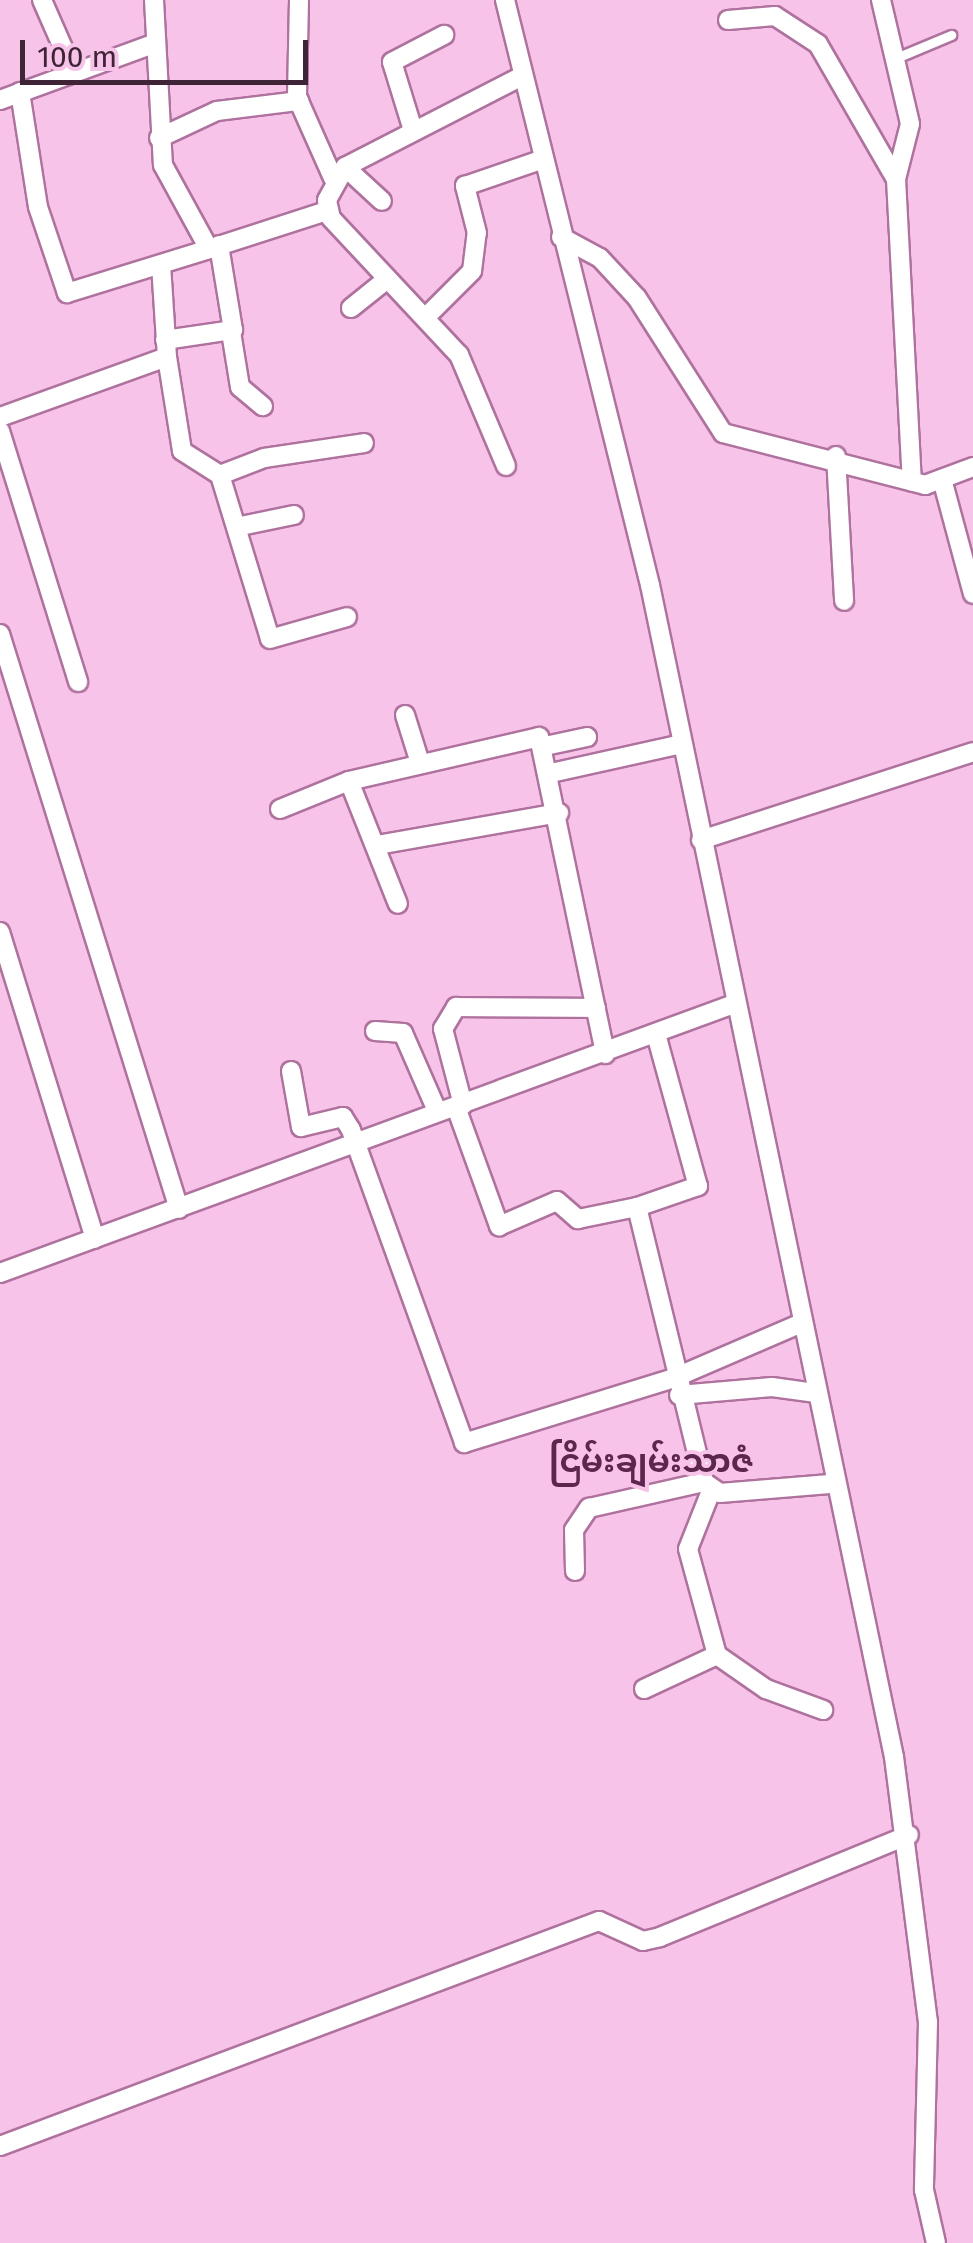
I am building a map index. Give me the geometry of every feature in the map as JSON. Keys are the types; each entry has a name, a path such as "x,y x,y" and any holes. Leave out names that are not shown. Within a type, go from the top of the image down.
{"street":[{"path":"42,0 74,73"},
{"path":"154,0 159,138 167,178 214,247 240,386 263,406"},
{"path":"299,0 291,50 299,101 339,172 382,201"},
{"path":"505,0 520,77 682,744 802,1323 830,1484 908,1835 928,2022 924,2190 936,2243"},
{"path":"881,0 910,124 896,178 912,482"},
{"path":"728,20 774,16 818,44 896,178"},
{"path":"412,127 392,62 444,35"},
{"path":"0,100 156,43"},
{"path":"327,211 339,172 412,127 520,77"},
{"path":"20,92 59,285 79,292 327,211"},
{"path":"159,138 218,111 299,101"},
{"path":"429,314 472,271 477,233 465,186 541,160"},
{"path":"327,211 386,280 429,314 477,383 506,466"},
{"path":"560,236 600,258 622,282 713,425 836,456 912,482 942,479 973,468"},
{"path":"161,264 166,348 182,450 220,475 270,639 346,617"},
{"path":"350,308 386,280"},
{"path":"0,418 166,348 231,332"},
{"path":"0,431 78,682"},
{"path":"220,475 264,458 364,444"},
{"path":"836,456 844,601"},
{"path":"942,479 973,594"},
{"path":"236,527 294,515"},
{"path":"0,634 178,1208"},
{"path":"405,715 420,763"},
{"path":"280,809 349,782 420,763 532,737 544,746 605,1054"},
{"path":"544,746 587,738"},
{"path":"550,773 682,744"},
{"path":"702,840 973,752"},
{"path":"349,782 398,904"},
{"path":"377,845 559,813"},
{"path":"0,932 95,1239"},
{"path":"0,1273 734,1004"},
{"path":"596,1008 456,1007 444,1029 460,1106 499,1226 557,1200 578,1219 636,1207 698,1186 656,1034"},
{"path":"374,1030 402,1033 437,1111"},
{"path":"291,1071 298,1123 343,1117 350,1145 464,1443 677,1386 802,1323"},
{"path":"636,1207 677,1386 707,1486 688,1549 717,1655 766,1689 823,1710"},
{"path":"677,1386 772,1386 815,1394"},
{"path":"575,1571 574,1530 589,1508 707,1486 830,1484"},
{"path":"644,1688 717,1655"},
{"path":"0,2146 599,1921 643,1941 660,1937 908,1835"}],"lane":[{"path":"893,59 951,35"}],"district":[{"name":"ငြိမ်းချမ်းသာဇံ","path":"651,1461"}]}
